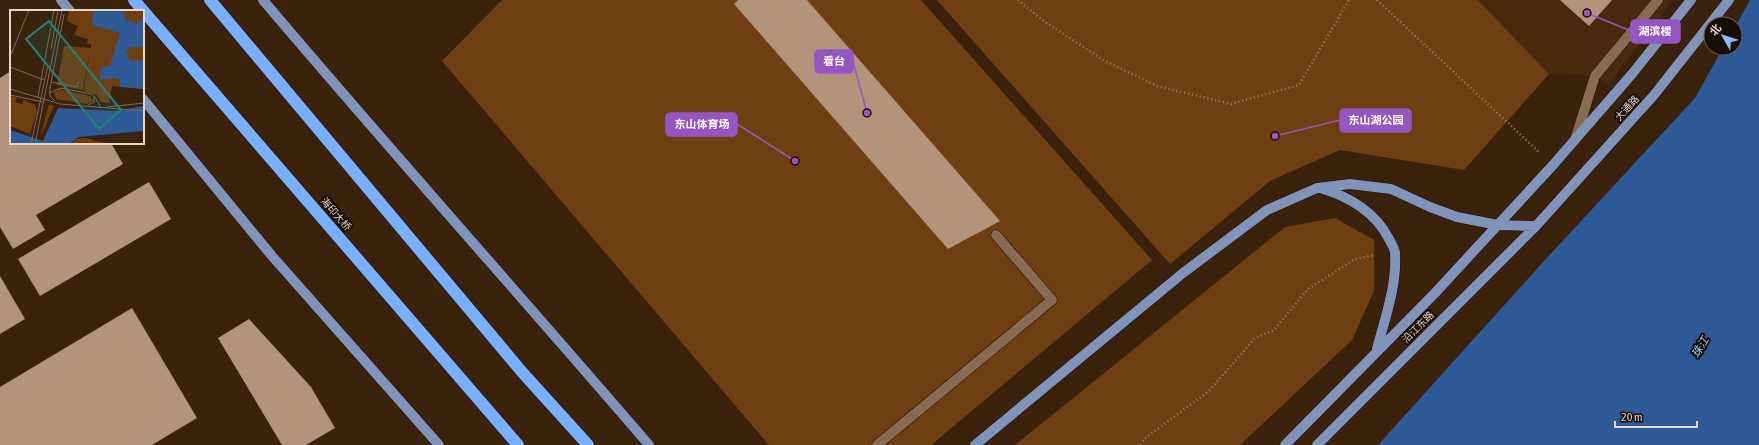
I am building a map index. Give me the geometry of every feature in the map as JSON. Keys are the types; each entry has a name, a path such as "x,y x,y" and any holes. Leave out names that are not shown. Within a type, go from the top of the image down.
{"highway":[{"name":"海印大桥","path":"134,0 143,10"},
{"path":"210,0 522,372 588,445"},
{"name":"海印大桥","path":"144,12 518,445"}],"main road":[{"path":"61,0 69,10"},
{"path":"263,0 380,138 524,300 649,445"},
{"name":"大通路","path":"1498,225 1553,165 1632,74 1691,0"},
{"name":"大通路","path":"1536,226 1654,95 1729,0"},
{"path":"144,100 272,256 439,445"},
{"path":"975,445 1183,273 1267,210 1317,188 1350,184 1391,189 1430,207 1457,217 1498,225 1536,226"},
{"path":"1317,188 1337,194 1362,207 1383,228 1396,251 1394,289 1376,351"},
{"name":"沿江东路","path":"1284,445 1435,293 1498,225"},
{"name":"沿江东路","path":"1317,445 1536,226"}],"lane":[{"path":"1574,140 1595,76 1658,0"},
{"path":"877,445 1052,300 996,234"}],"path":[{"path":"1018,0 1042,20 1105,61 1157,86 1231,104 1299,85 1349,0"},
{"path":"1377,0 1553,165"},
{"path":"1141,445 1144,439 1209,391 1254,338 1274,330 1308,289 1355,259 1396,251"}],"shaded area":[{"path":"502,0 921,0 1152,260 931,445 769,445 442,61"},
{"path":"937,0 1478,0 1549,74 1464,170 1340,150 1270,181 1170,264"},
{"path":"1478,0 1673,0 1608,85 1595,76 1549,74"},
{"path":"1335,218 1374,240 1374,291 1352,340 1240,445 1015,445 1285,227"}],"water":[{"name":"珠江","path":"1750,0 1759,0 1759,445 1378,445 1544,261 1695,98 1719,56 1743,56 1743,16 1741,16"}],"building":[{"path":"738,0 807,0 1000,221 948,249 734,4"},
{"path":"1560,0 1612,0 1589,26"},
{"path":"10,72 10,144 112,144 123,164 36,215 45,230 13,249 0,227 0,78"},
{"path":"149,182 171,219 40,296 18,259"},
{"path":"0,276 25,319 0,334"},
{"path":"132,308 197,418 152,445 0,445 0,387"},
{"path":"249,319 311,387 335,428 306,445 282,445 218,338"}],"place":[{"name":"湖滨楼","path":"1587,13"},
{"name":"看台","path":"867,113"},
{"name":"东山湖公园","path":"1275,136"},
{"name":"东山体育场","path":"795,161"}]}
